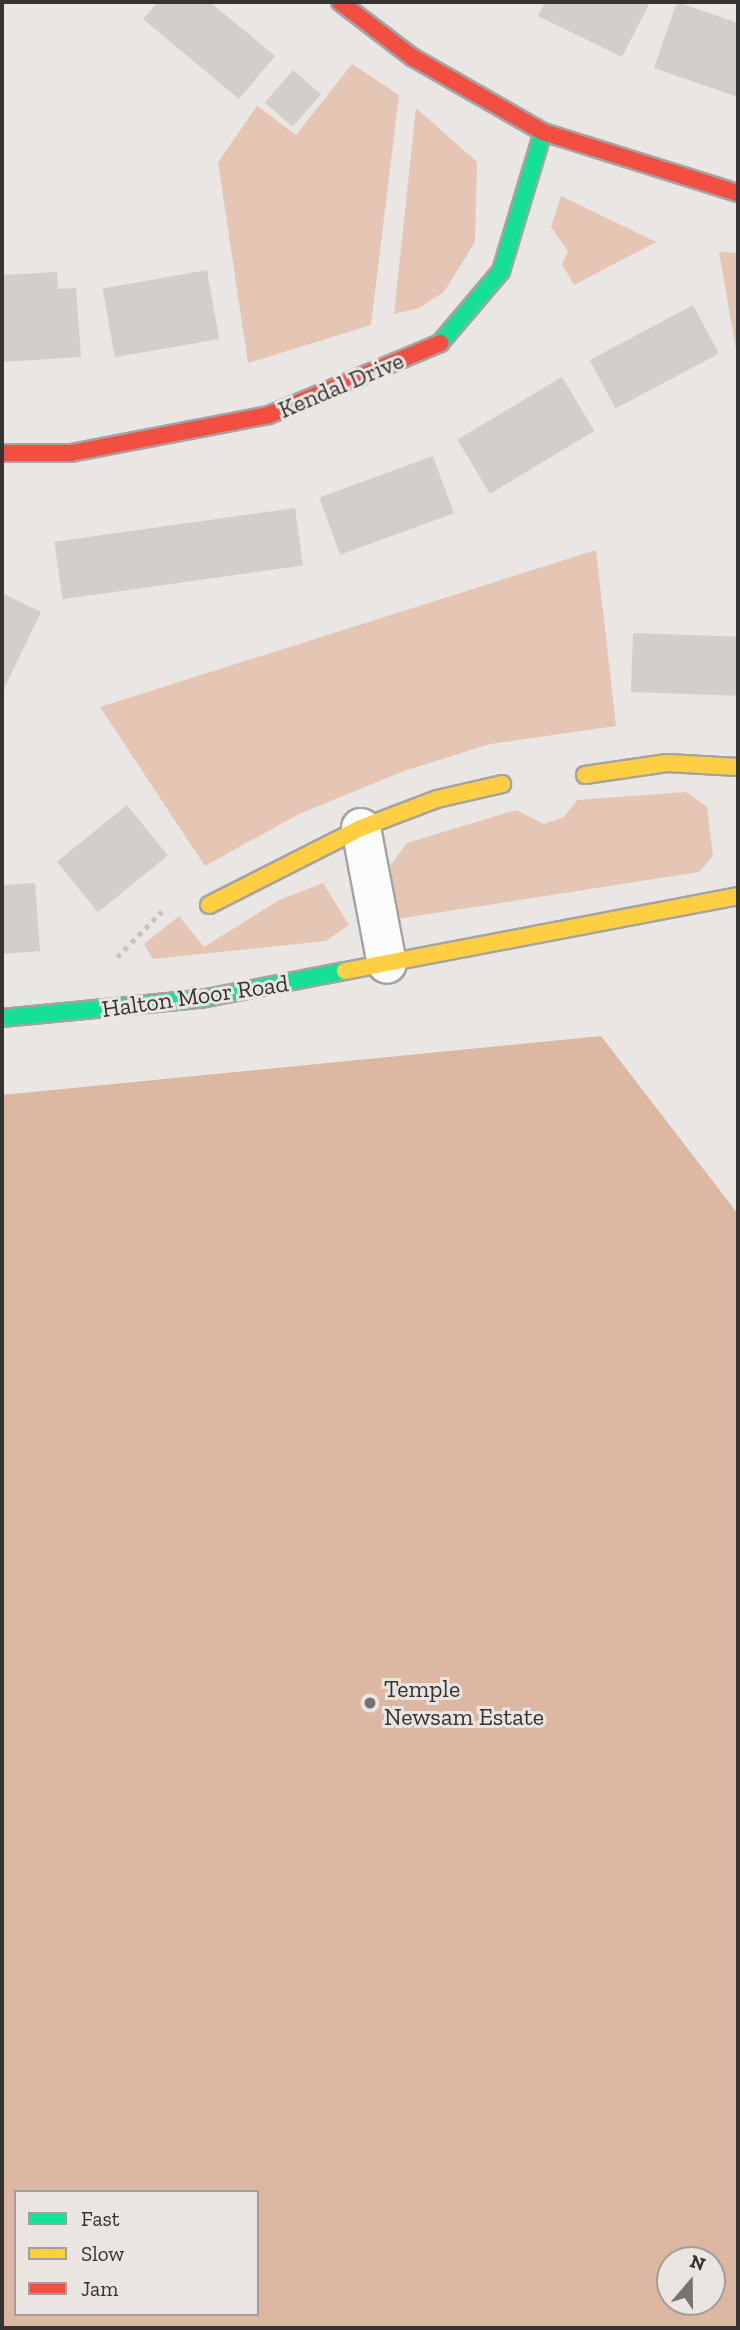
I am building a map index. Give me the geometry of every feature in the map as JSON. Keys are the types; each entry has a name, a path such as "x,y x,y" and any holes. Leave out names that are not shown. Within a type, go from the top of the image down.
{"street":[{"path":"340,2 412,57 543,132 738,193"},
{"name":"Kendal Drive","path":"2,453 71,453 269,415 450,339 501,271 543,132"},
{"path":"585,775 667,763 738,771"},
{"path":"209,905 361,828 437,799 502,785"},
{"path":"361,828 387,964"},
{"name":"Halton Moor Road","path":"2,1018 201,999 738,896"}],"path":[{"path":"74,1013 135,934 170,904 209,905"}],"shaded area":[{"path":"352,64 399,95 371,325 248,363 218,162 257,106 296,135"},
{"path":"416,108 477,162 475,242 444,292 419,308 394,314"},
{"path":"561,196 656,242 574,285 562,264 568,251 551,227"},
{"path":"719,252 738,253 738,361"},
{"path":"596,550 616,726 490,744 404,771 299,814 205,866 100,707"},
{"path":"686,792 707,807 713,856 699,872 397,919 390,866 407,843 516,810 544,824 564,817 577,800"},
{"path":"323,883 349,925 326,941 153,959 144,944 179,916 204,947 279,900"},
{"name":"Temple Newsam Estate","path":"601,1036 738,1214 738,2328 2,2328 2,1095"}],"building":[{"path":"158,2 210,2 275,56 239,99 143,19"},
{"path":"545,2 650,2 622,57 538,16"},
{"path":"677,2 738,23 738,97 654,68"},
{"path":"293,70 321,94 293,127 265,102"},
{"path":"207,270 219,339 115,357 103,288"},
{"path":"57,272 58,289 76,288 81,357 2,362 2,275"},
{"path":"693,305 719,354 616,408 590,360"},
{"path":"562,377 594,431 490,494 457,440"},
{"path":"433,456 454,513 340,555 319,497"},
{"path":"295,508 303,565 62,599 54,542"},
{"path":"2,593 41,612 2,693"},
{"path":"633,633 738,637 736,696 631,692"},
{"path":"127,805 168,856 98,912 57,862"},
{"path":"35,883 40,951 2,954 2,885"}],"traffic: fast":[{"path":"440,343 501,271 543,132"},
{"path":"2,1018 201,999 345,971"}],"traffic: slow":[{"path":"585,775 667,763 738,767"},
{"path":"209,905 361,828 437,799 502,784"},
{"path":"345,971 738,896"}],"traffic: jam":[{"path":"340,2 412,57 543,132 738,193"},
{"path":"2,453 71,453 269,415 440,343"}],"place":[{"name":"Temple Newsam Estate","path":"370,1703"}]}
